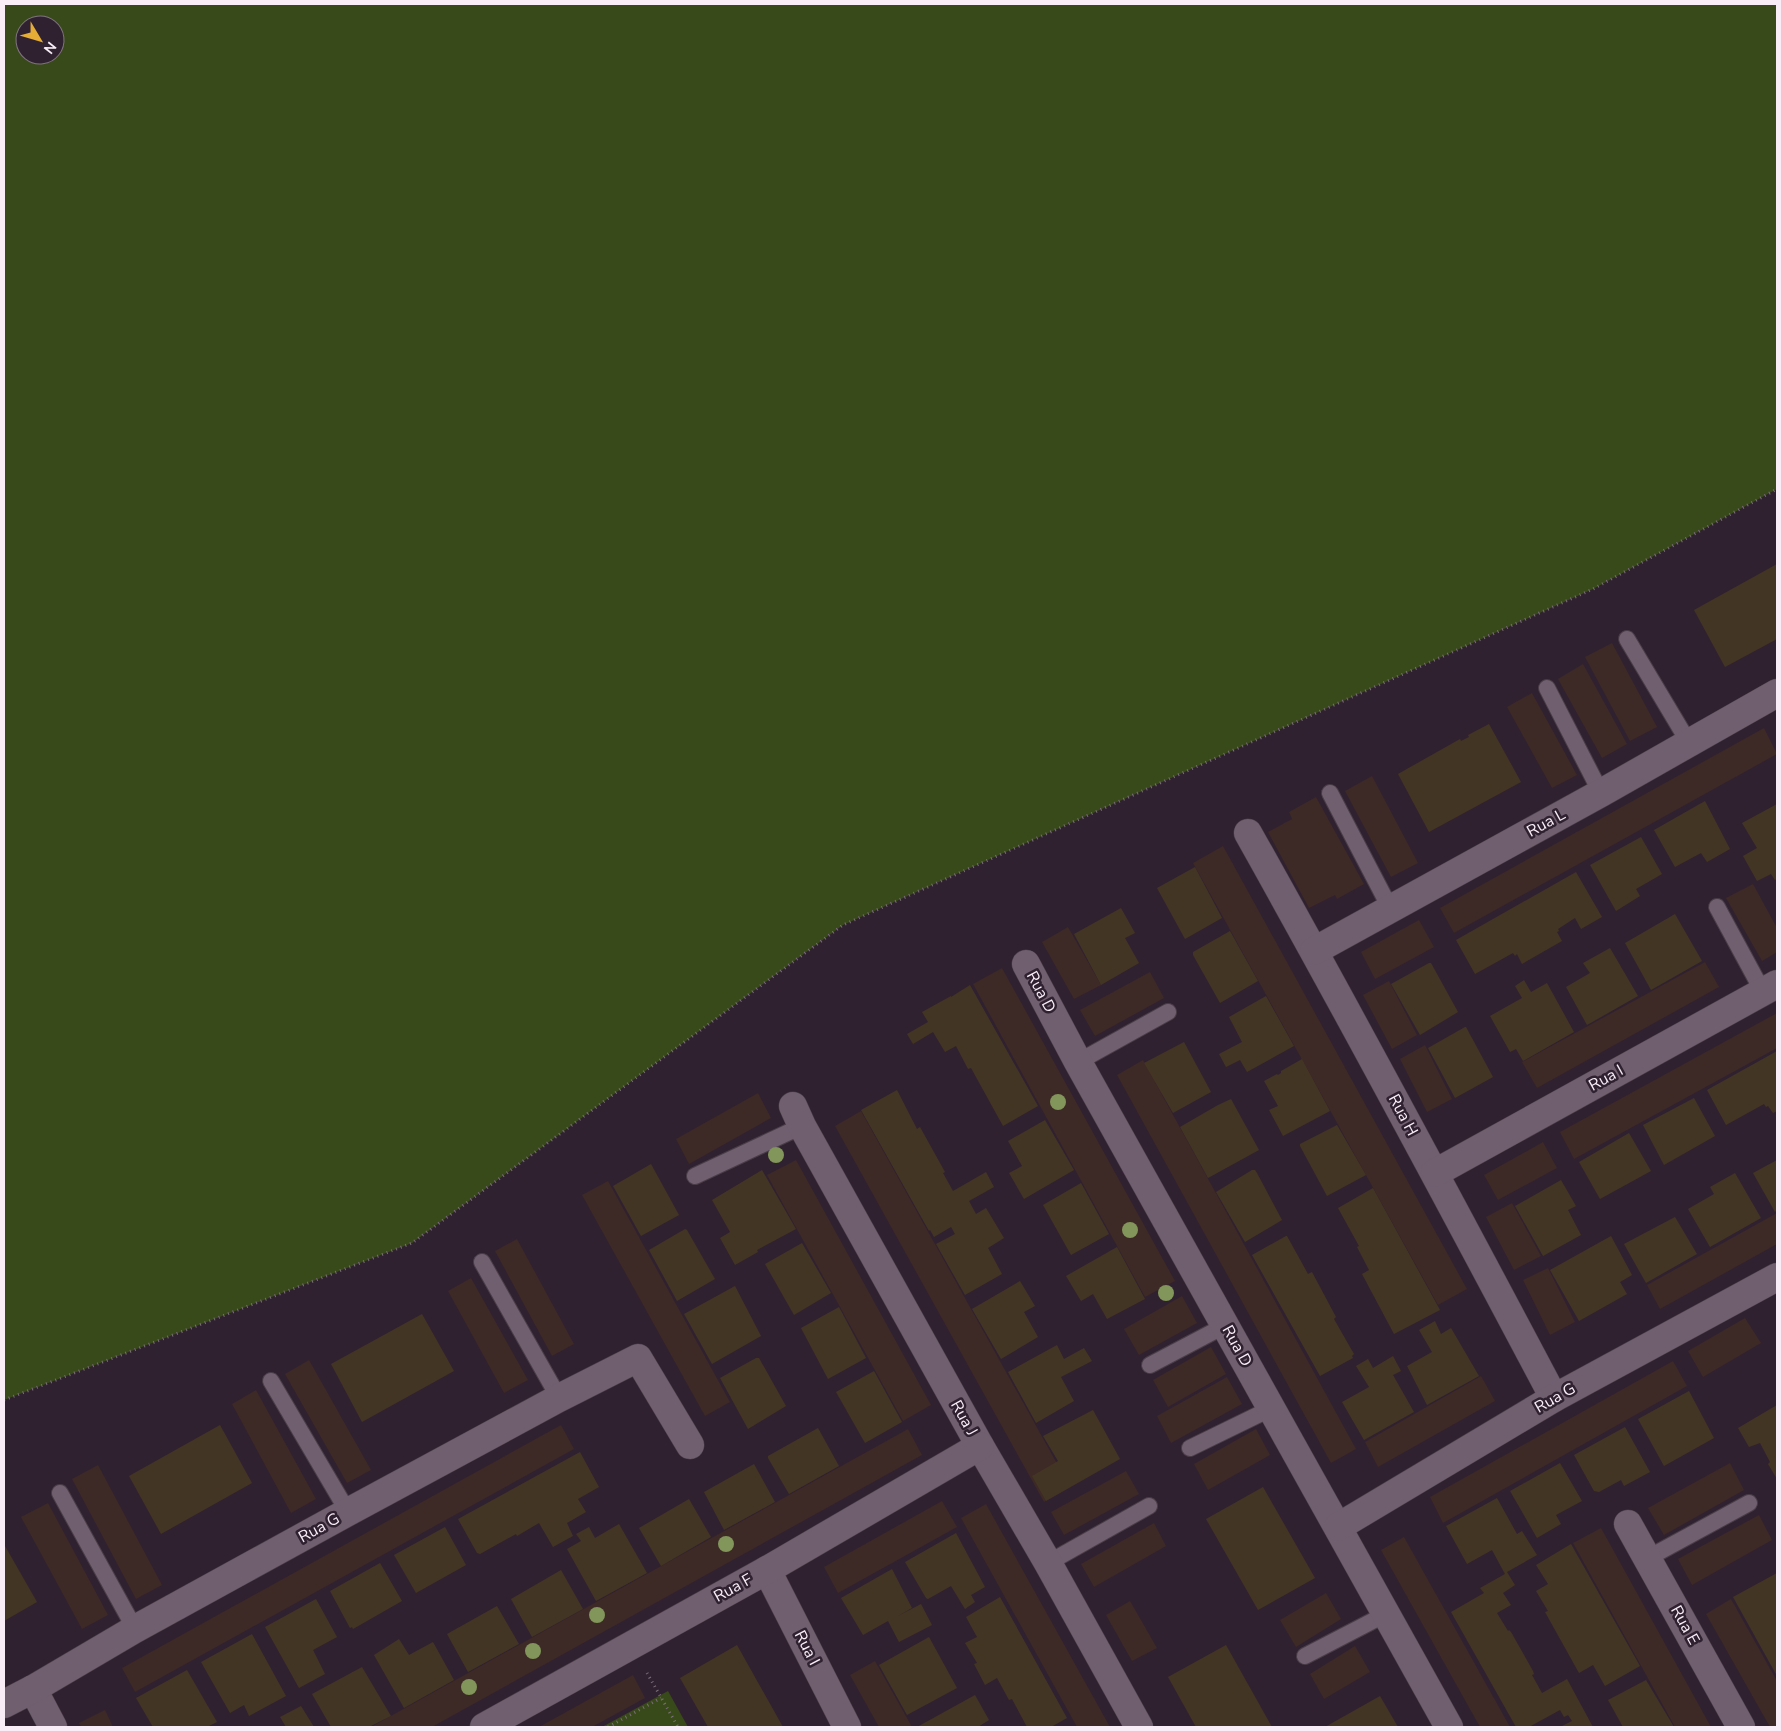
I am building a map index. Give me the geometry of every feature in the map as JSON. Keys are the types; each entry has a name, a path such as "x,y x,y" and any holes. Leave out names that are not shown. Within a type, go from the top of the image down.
{"street":[{"name":"Rua L","path":"1314,951 1602,794 1777,693"},
{"name":"Rua H","path":"1248,833 1314,951 1554,1398"},
{"name":"Rua D","path":"1026,964 1078,1062 1449,1727"},
{"name":"Rua I","path":"1434,1173 1770,988"},
{"name":"Rua J","path":"798,1116 980,1446 1048,1563 1139,1727"},
{"name":"Rua G","path":"1338,1526 1554,1398 1777,1277"},
{"name":"Rua G","path":"4,1704 135,1629 348,1512 559,1398 638,1358 690,1445"},
{"name":"Rua F","path":"484,1727 767,1570 980,1446"},
{"name":"Rua E","path":"1628,1524 1741,1727"},
{"name":"Rua I","path":"767,1570 846,1727"},
{"path":"33,1689 54,1727"}],"lane":[{"path":"1627,639 1688,743"},
{"path":"1547,688 1602,794"},
{"path":"1330,793 1390,908"},
{"path":"1717,907 1770,988"},
{"path":"1078,1062 1168,1012"},
{"path":"696,1176 798,1116"},
{"path":"482,1262 559,1398"},
{"path":"1150,1365 1226,1325"},
{"path":"271,1381 348,1512"},
{"path":"1190,1448 1272,1408"},
{"path":"60,1493 135,1629"},
{"path":"1648,1558 1749,1503"},
{"path":"1048,1563 1149,1506"},
{"path":"1305,1656 1386,1614"}],"path":[{"path":"4,1400 412,1243 843,925 1593,589 1777,489"},
{"path":"631,1644 678,1727"},
{"path":"608,1727 661,1698"}],"shaded area":[{"path":"1612,643 1657,727 1630,741 1585,657"},
{"path":"1583,664 1627,744 1602,758 1558,679"},
{"path":"1532,693 1577,775 1552,788 1507,707"},
{"path":"1764,728 1777,754 1454,933 1440,908"},
{"path":"1372,776 1418,863 1391,877 1345,791"},
{"path":"1316,797 1364,884 1337,899 1335,895 1309,908 1268,832 1292,819 1289,812"},
{"path":"1223,846 1467,1289 1438,1305 1193,863"},
{"path":"1753,884 1777,928 1777,952 1762,961 1726,898"},
{"path":"1419,920 1434,947 1375,979 1361,952"},
{"path":"1068,927 1101,985 1074,999 1042,942"},
{"path":"1705,962 1719,987 1537,1088 1522,1062"},
{"path":"1002,968 1175,1281 1145,1297 973,984"},
{"path":"1150,972 1164,998 1095,1036 1080,1010"},
{"path":"1389,981 1417,1035 1392,1049 1363,995"},
{"path":"1777,1013 1777,1048 1574,1159 1560,1132"},
{"path":"1425,1045 1452,1099 1427,1112 1400,1059"},
{"path":"1143,1060 1356,1449 1331,1463 1117,1075"},
{"path":"758,1093 771,1118 689,1164 676,1139"},
{"path":"861,1111 1070,1487 1044,1502 835,1126"},
{"path":"1543,1142 1557,1168 1498,1200 1484,1175"},
{"path":"796,1160 931,1405 903,1421 767,1175"},
{"path":"608,1181 730,1402 705,1416 582,1195"},
{"path":"1512,1203 1541,1256 1514,1270 1486,1217"},
{"path":"1777,1213 1777,1244 1660,1309 1647,1285"},
{"path":"517,1239 574,1344 552,1356 495,1251"},
{"path":"1548,1268 1575,1322 1550,1335 1523,1280"},
{"path":"471,1278 528,1380 504,1393 448,1291"},
{"path":"1182,1296 1197,1323 1139,1355 1124,1329"},
{"path":"1745,1318 1761,1343 1703,1377 1688,1351"},
{"path":"1211,1347 1226,1374 1168,1407 1153,1380"},
{"path":"309,1360 371,1470 347,1483 285,1374"},
{"path":"1673,1361 1687,1386 1443,1523 1430,1497"},
{"path":"1481,1376 1495,1401 1378,1467 1365,1442"},
{"path":"1227,1377 1242,1404 1171,1443 1157,1416"},
{"path":"256,1390 316,1499 291,1513 232,1404"},
{"path":"561,1425 574,1449 135,1692 122,1668"},
{"path":"908,1429 922,1455 432,1727 371,1727"},
{"path":"1256,1429 1270,1455 1208,1490 1194,1464"},
{"path":"1730,1463 1744,1490 1664,1535 1648,1508"},
{"path":"98,1465 162,1585 136,1599 72,1479"},
{"path":"1126,1471 1139,1494 1064,1535 1051,1512"},
{"path":"942,1501 957,1527 838,1593 824,1567"},
{"path":"48,1503 108,1615 82,1629 21,1517"},
{"path":"986,1504 1110,1727 1077,1727 961,1518"},
{"path":"1759,1515 1772,1540 1692,1585 1678,1559"},
{"path":"1154,1523 1166,1546 1094,1587 1081,1564"},
{"path":"1601,1528 1711,1727 1675,1727 1573,1543"},
{"path":"1404,1537 1510,1727 1480,1727 1381,1550"},
{"path":"1326,1593 1341,1619 1296,1647 1280,1620"},
{"path":"1731,1599 1777,1681 1777,1727 1770,1727 1706,1614"},
{"path":"1130,1601 1157,1648 1132,1661 1106,1615"},
{"path":"1355,1646 1370,1672 1324,1699 1310,1674"},
{"path":"875,1661 912,1727 879,1727 850,1675"},
{"path":"633,1675 645,1698 592,1727 539,1727"},
{"path":"105,1710 113,1727 81,1727 79,1723"}],"green space":[{"path":"4,4 1777,4 1777,489 1593,589 843,925 412,1243 4,1400"},
{"path":"668,1691 688,1727 602,1727"}],"building":[{"path":"1777,564 1777,639 1725,667 1694,610"},
{"path":"1489,724 1521,782 1429,832 1398,774 1460,739 1461,741 1469,737 1468,735"},
{"path":"1705,801 1730,849 1707,862 1701,853 1675,867 1654,830"},
{"path":"1777,804 1777,879 1775,880 1771,874 1757,881 1743,856 1757,848 1742,823"},
{"path":"1641,837 1662,874 1636,889 1640,896 1616,911 1590,865"},
{"path":"1195,867 1222,918 1185,939 1157,888"},
{"path":"1576,872 1602,917 1581,929 1575,918 1558,929 1559,931 1557,932 1562,941 1522,964 1517,954 1515,956 1513,953 1475,974 1456,940"},
{"path":"1121,908 1135,933 1125,938 1139,963 1101,985 1074,934"},
{"path":"1675,914 1702,961 1651,990 1625,943"},
{"path":"1230,931 1258,981 1220,1003 1193,952"},
{"path":"1610,948 1638,996 1587,1025 1566,987 1590,973 1583,963"},
{"path":"1431,963 1458,1012 1420,1035 1391,984"},
{"path":"1524,980 1531,992 1547,983 1574,1032 1523,1061 1516,1049 1510,1052 1490,1016 1522,998 1515,986"},
{"path":"970,985 1038,1106 1003,1126 971,1068 968,1069 956,1046 945,1052 933,1032 913,1044 907,1034 928,1022 922,1012"},
{"path":"1266,996 1294,1046 1247,1072 1240,1060 1226,1067 1219,1054 1242,1042 1229,1017"},
{"path":"1465,1027 1493,1077 1455,1098 1428,1048"},
{"path":"1184,1042 1211,1092 1173,1113 1144,1063"},
{"path":"1777,1051 1777,1111 1773,1113 1764,1104 1726,1125 1707,1090"},
{"path":"1302,1059 1330,1111 1283,1136 1269,1110 1278,1106 1264,1081 1278,1075 1281,1071"},
{"path":"897,1090 917,1129 920,1127 945,1172 943,1173 953,1191 986,1172 994,1187 969,1201 976,1214 986,1208 1004,1238 988,1248 1002,1274 965,1295 936,1244 955,1234 951,1227 934,1237 929,1231 861,1110"},
{"path":"1694,1098 1715,1136 1664,1165 1643,1125"},
{"path":"1231,1099 1259,1150 1208,1178 1180,1127"},
{"path":"1045,1120 1074,1170 1024,1199 1009,1173 1022,1166 1008,1141"},
{"path":"1337,1125 1366,1175 1327,1196 1300,1144"},
{"path":"1629,1133 1651,1171 1600,1199 1579,1162"},
{"path":"1777,1160 1777,1210 1775,1212 1753,1173"},
{"path":"651,1164 679,1215 641,1236 613,1186"},
{"path":"762,1170 796,1229 757,1250 758,1252 735,1265 720,1238 730,1232 712,1200"},
{"path":"1255,1170 1257,1173 1282,1220 1245,1242 1216,1192"},
{"path":"1735,1173 1761,1218 1710,1247 1688,1209 1714,1194 1710,1187"},
{"path":"1561,1180 1576,1206 1568,1210 1581,1235 1543,1256 1515,1206"},
{"path":"1081,1183 1109,1234 1071,1255 1043,1205"},
{"path":"1373,1188 1440,1310 1394,1334 1362,1274 1369,1270 1357,1247 1359,1246 1338,1208"},
{"path":"1675,1217 1697,1254 1646,1283 1624,1244"},
{"path":"685,1229 715,1279 677,1301 649,1250"},
{"path":"1286,1236 1308,1274 1312,1272 1336,1317 1334,1319 1354,1354 1353,1358 1320,1376 1252,1255"},
{"path":"1611,1236 1632,1275 1620,1282 1627,1294 1579,1321 1550,1270"},
{"path":"802,1243 831,1293 794,1315 765,1264"},
{"path":"1117,1247 1145,1299 1107,1319 1093,1294 1081,1301 1066,1276"},
{"path":"1020,1281 1035,1306 1024,1312 1038,1337 1001,1359 972,1309"},
{"path":"735,1286 761,1336 712,1364 684,1314"},
{"path":"839,1307 866,1358 828,1379 801,1328"},
{"path":"422,1314 454,1371 362,1422 331,1364"},
{"path":"1435,1321 1441,1334 1451,1328 1479,1376 1427,1405 1407,1366 1432,1352 1419,1330"},
{"path":"1057,1345 1064,1359 1084,1348 1092,1361 1061,1377 1074,1401 1036,1423 1008,1372"},
{"path":"1393,1356 1401,1371 1393,1375 1414,1412 1364,1440 1342,1402 1369,1387 1356,1366 1368,1359 1373,1368"},
{"path":"759,1358 786,1406 748,1429 720,1378"},
{"path":"874,1371 902,1422 865,1443 836,1392"},
{"path":"1689,1391 1714,1438 1664,1466 1638,1419"},
{"path":"1777,1405 1777,1479 1768,1464 1770,1462 1760,1443 1749,1447 1738,1428"},
{"path":"1093,1410 1120,1459 1046,1501 1032,1476 1058,1461 1043,1436"},
{"path":"220,1425 252,1483 161,1534 129,1476"},
{"path":"1625,1427 1650,1472 1624,1486 1621,1480 1599,1492 1594,1491 1574,1455"},
{"path":"818,1428 839,1466 789,1494 768,1456"},
{"path":"580,1452 599,1487 578,1499 586,1512 567,1523 573,1536 553,1547 539,1523 480,1554 477,1553 458,1519"},
{"path":"1560,1463 1582,1501 1556,1515 1561,1524 1537,1538 1510,1491"},
{"path":"754,1464 775,1502 724,1530 704,1492"},
{"path":"1263,1487 1315,1578 1258,1610 1206,1519"},
{"path":"1497,1498 1517,1534 1522,1531 1537,1555 1507,1572 1515,1585 1503,1593 1511,1605 1497,1613 1508,1631 1511,1632 1533,1671 1534,1674 1532,1675 1542,1693 1567,1679 1593,1727 1560,1727 1572,1721 1568,1715 1564,1717 1560,1710 1529,1727 1516,1727 1451,1612 1484,1593 1480,1588 1505,1574 1492,1550 1467,1564 1446,1526"},
{"path":"689,1499 711,1537 661,1566 639,1528"},
{"path":"619,1524 647,1573 596,1601 567,1549 581,1541 576,1534 589,1527 595,1538"},
{"path":"445,1527 466,1565 416,1593 394,1555"},
{"path":"956,1533 985,1587 971,1595 975,1602 965,1609 951,1586 928,1599 926,1598 905,1562"},
{"path":"1571,1544 1640,1666 1605,1686 1593,1665 1579,1673 1545,1612 1548,1611 1536,1591 1548,1584 1536,1565"},
{"path":"4,1547 37,1602 4,1621"},
{"path":"380,1563 402,1601 353,1629 352,1627 350,1628 330,1591"},
{"path":"892,1569 912,1608 898,1616 921,1604 932,1625 899,1642 888,1621 863,1635 841,1598"},
{"path":"561,1570 583,1609 532,1637 511,1599"},
{"path":"1777,1573 1777,1676 1733,1597"},
{"path":"1000,1597 1067,1718 1051,1727 1027,1727 1012,1699 1009,1700 997,1678 985,1685 974,1664 977,1663 965,1643 977,1637 966,1617"},
{"path":"316,1599 337,1637 313,1650 325,1674 299,1688 265,1627"},
{"path":"497,1606 519,1644 468,1672 447,1634"},
{"path":"252,1634 286,1696 249,1716 244,1705 230,1713 201,1662"},
{"path":"929,1637 957,1688 907,1715 879,1665"},
{"path":"399,1639 409,1655 433,1642 454,1680 404,1708 374,1655"},
{"path":"737,1645 783,1727 708,1727 680,1678"},
{"path":"1226,1645 1272,1727 1196,1727 1168,1677"},
{"path":"362,1667 391,1716 369,1727 331,1727 312,1694"},
{"path":"187,1670 217,1722 207,1727 153,1727 136,1698"},
{"path":"1646,1680 1674,1727 1623,1727 1608,1700"},
{"path":"975,1695 989,1720 978,1727 917,1727"},
{"path":"1380,1696 1398,1727 1325,1727"},
{"path":"301,1706 314,1727 286,1727 280,1717"}]}
